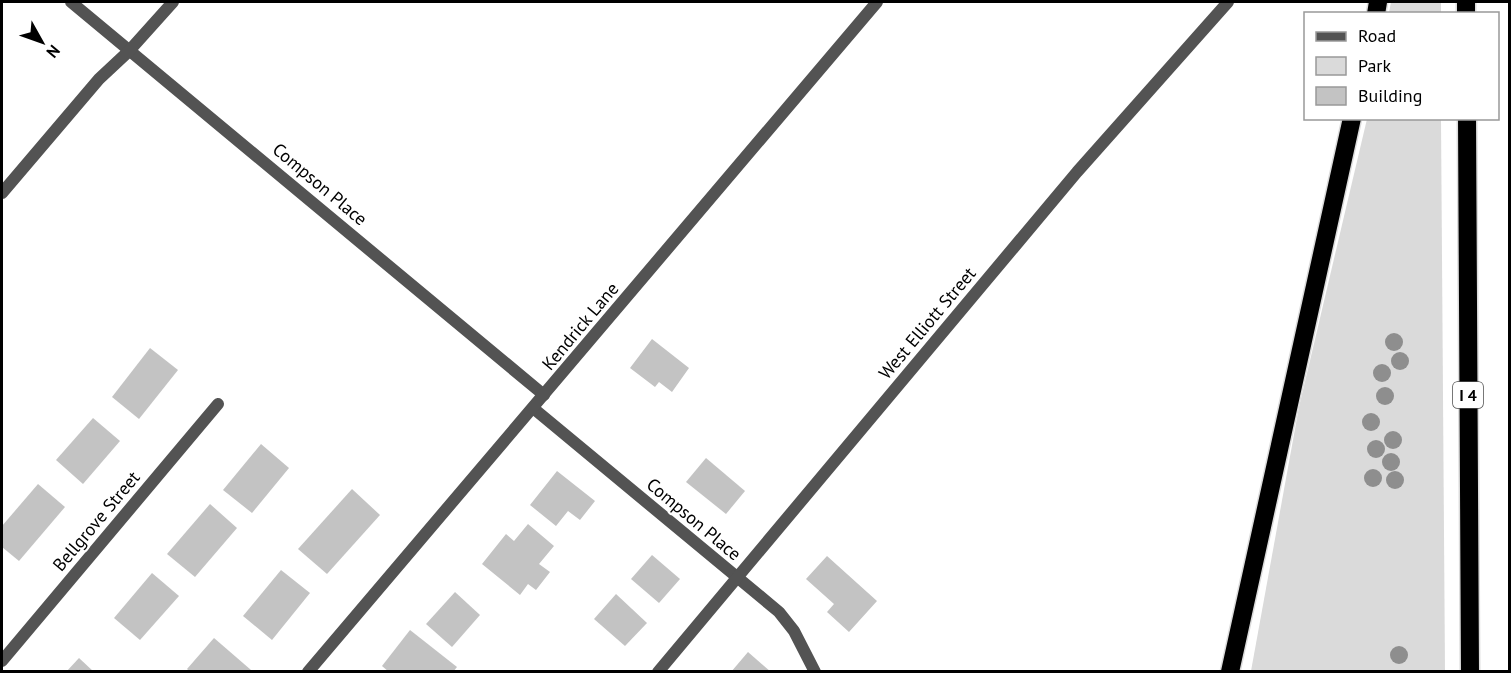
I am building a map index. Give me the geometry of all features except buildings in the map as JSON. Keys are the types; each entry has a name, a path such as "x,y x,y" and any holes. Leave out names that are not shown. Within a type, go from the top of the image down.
{"highway":[{"path":"1230,672 1352,120"},
{"name":"I 4","path":"1467,120 1470,672"}],"street":[{"name":"Compson Place","path":"71,2 292,183 544,395"},
{"path":"2,193 99,79 129,51 173,2"},
{"name":"Kendrick Lane","path":"308,672 877,2"},
{"name":"West Elliott Street","path":"658,672 1077,172 1228,2"},
{"name":"Bellgrove Street","path":"2,662 218,404"},
{"name":"Compson Place","path":"533,408 779,612 794,631 815,672"}],"green space":[{"path":"1391,2 1441,2 1441,12 1389,12"},
{"path":"1367,120 1441,120 1445,671 1251,671 1299,407"}]}
